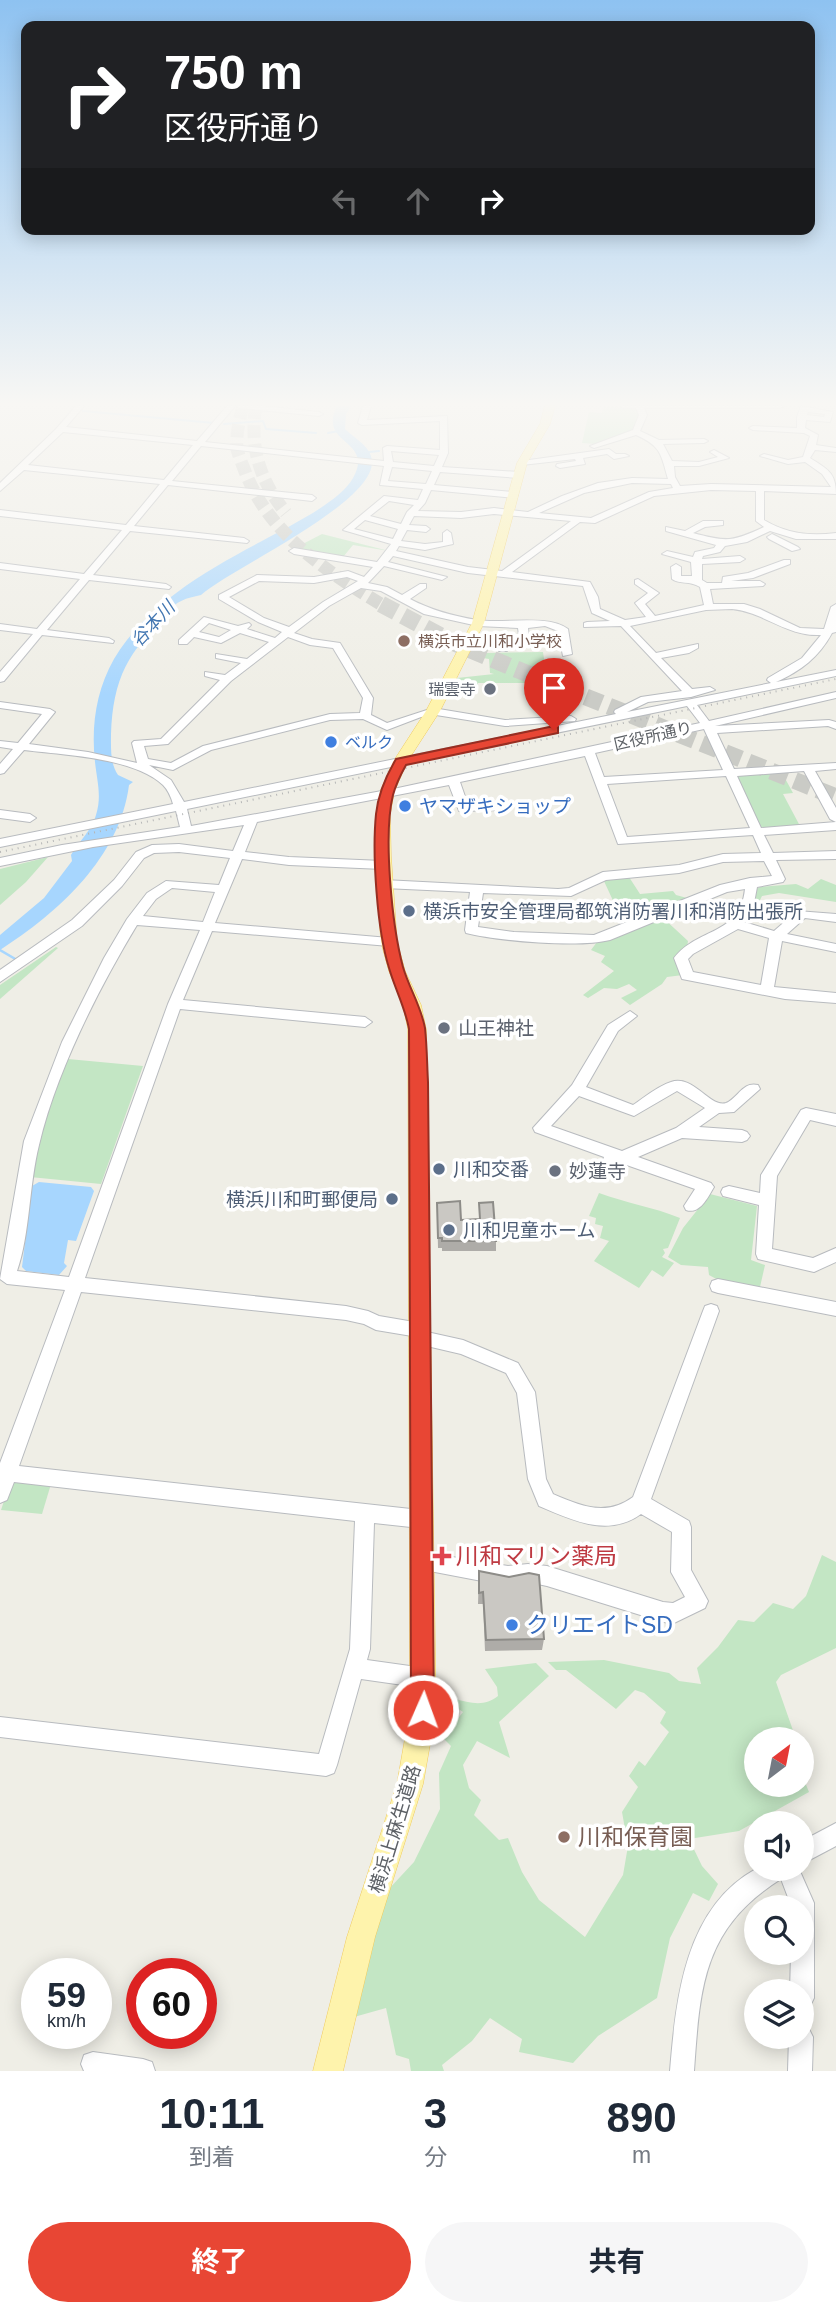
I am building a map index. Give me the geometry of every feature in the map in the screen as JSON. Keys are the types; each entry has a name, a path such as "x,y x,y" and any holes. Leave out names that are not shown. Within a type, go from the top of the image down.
{"main road":[{"name":"横浜上麻生道路","path":"328,2071 361,1937 410,1784 421,1721 424,1678 420,1519 417,1029 412,1005 397,971 389,942 383,865 383,815 391,783 401,762 432,713 478,623 499,573 512,503"}],"street":[{"path":"0,678 151,503"},
{"path":"381,503 347,530 393,548 499,573 587,584 595,611 623,623 636,639 656,656 691,699 708,727 779,879 724,888 605,937 581,940 471,930 477,889"},
{"path":"187,831 175,792 167,782 146,766 138,743 163,742 228,679 275,641 326,604 364,583 393,548 403,527 421,503"},
{"path":"528,515 555,503"},
{"path":"412,513 509,512 577,521 600,520 635,503"},
{"path":"760,503 760,522 765,530 795,549"},
{"path":"0,513 244,541"},
{"path":"364,517 426,530"},
{"path":"499,573 577,521"},
{"path":"685,534 703,524 720,523"},
{"path":"669,529 722,544 744,540 765,530 804,539 836,536"},
{"path":"393,548 425,548 448,544 447,533"},
{"path":"709,608 696,561 699,553 717,550 722,544"},
{"path":"294,551 442,577"},
{"path":"667,554 696,561 740,559"},
{"path":"727,586 726,579 750,576 787,562"},
{"path":"0,566 166,587"},
{"path":"676,567 677,579 727,586 760,584"},
{"path":"365,716 368,698 337,645 310,642 258,618 222,597 257,578 314,580 343,574 384,589 419,610 478,623 546,623 563,629 567,654"},
{"path":"638,582 654,593 640,603 652,620"},
{"path":"401,600 424,586"},
{"path":"587,625 652,620 709,608 744,607 795,631 832,630"},
{"path":"737,689 773,680 811,656 832,630 836,607"},
{"path":"503,649 502,644 526,645 528,611"},
{"path":"193,634 221,640 258,618"},
{"path":"183,642 207,619 275,641"},
{"path":"0,627 109,641"},
{"path":"656,656 685,651 694,646"},
{"path":"220,656 249,662"},
{"name":"区役所通り","path":"0,843 401,762 737,689 836,673"},
{"path":"209,674 228,679"},
{"name":"区役所通り","path":"0,862 58,849 252,820 391,783 423,785 456,779 708,727 836,695"},
{"path":"0,705 50,712 0,771"},
{"path":"0,744 146,766 173,767 214,746 330,717 365,716 387,727 420,714 432,713 505,723 576,722"},
{"path":"708,727 829,723 836,726"},
{"path":"589,751 622,841 836,825"},
{"path":"600,781 836,766"},
{"path":"808,768 836,820"},
{"path":"366,769 391,783"},
{"path":"456,779 467,793"},
{"path":"456,779 463,809 503,806"},
{"path":"0,814 30,818"},
{"path":"0,1493 4,1472 106,1201 176,1004 252,820"},
{"path":"1,976 84,916 147,851 169,847 313,863 383,865"},
{"path":"384,884 571,892 603,876 679,869 723,858 836,855"},
{"path":"750,882 752,888 749,898 736,924 692,946 681,958 684,973 687,976 767,990 836,998"},
{"path":"223,889 170,884 163,886 106,964 39,1118 28,1157 12,1263 7,1277 345,1314 368,1318 376,1323 463,1347 512,1368 526,1392 537,1479 546,1500 577,1513 598,1518 614,1518 640,1503 711,1311"},
{"path":"767,990 776,936 802,914 836,918"},
{"path":"136,920 389,942"},
{"path":"736,924 776,936 836,948"},
{"path":"176,1004 365,1022"},
{"path":"630,1016 613,1028 577,1089 540,1128 706,1187 692,1206"},
{"path":"577,1089 634,1111 674,1086 682,1086 716,1108 729,1108 753,1089"},
{"path":"607,1173 618,1155 681,1132 716,1108"},
{"path":"836,1120 806,1114 769,1175 764,1254 814,1265 836,1255"},
{"path":"681,1132 742,1136"},
{"path":"729,1192 767,1200"},
{"path":"718,1286 836,1309"},
{"path":"4,1472 420,1519"},
{"path":"421,1561 508,1576 528,1573 547,1576 663,1612 674,1613 698,1601 681,1572 682,1527 640,1503"},
{"path":"0,1727 326,1765 360,1649 365,1513"},
{"path":"354,1668 424,1678"},
{"path":"814,1846 836,1834"},
{"path":"682,2071 691,1983 710,1932 741,1893 758,1881"},
{"path":"793,1881 803,1903 802,1979"},
{"path":"800,2071 801,2049"},
{"path":"93,2064 143,2071"}],"green space":[{"path":"322,534 389,551 353,545 343,557 293,549"},
{"path":"543,652 546,672 536,672 537,677 526,677 526,683 478,683 477,693 455,693 457,678 494,674 490,673 489,659 483,658 486,653"},
{"path":"781,771 793,793 783,794 800,826 758,826 736,776"},
{"path":"48,857 26,882 0,905 0,869"},
{"path":"629,877 640,894 673,891 676,895 687,898 629,923 622,920 603,879"},
{"path":"821,879 836,885 836,902 779,893 762,896 759,902 754,900 756,889 760,887 796,884 808,889"},
{"path":"661,916 688,941 683,975 667,977 662,984 630,1005 621,998 637,990 629,984 617,989 604,988 588,998 583,995 614,971 601,962 605,956 591,950 597,942"},
{"path":"58,948 0,999 0,985"},
{"path":"68,1059 143,1066 101,1184 30,1177 44,1118"},
{"path":"599,1193 680,1218 668,1248 663,1249 665,1253 662,1257 674,1263 663,1277 652,1270 639,1288 594,1261 609,1241 600,1238 603,1226 595,1224 596,1218 589,1216"},
{"path":"710,1194 757,1206 751,1260 765,1265 760,1287 720,1281 709,1275 708,1267 681,1265 668,1257 683,1228"},
{"path":"11,1480 51,1484 42,1514 1,1510"},
{"path":"822,1555 836,1562 836,1648 781,1675 776,1682 792,1727 744,1727 744,1797 800,1797 775,1811 744,1811 744,1828 739,1831 689,1839 702,1866 718,1884 709,1901 693,1893 670,1938 657,1998 598,2036 573,2063 519,2052 522,2039 490,2018 472,2041 442,2065 444,2071 411,2071 409,2059 396,2055 386,2008 354,2017 387,1891 414,1862 440,1809 439,1773 451,1746 443,1738 463,1712 451,1704 455,1699 483,1703 498,1696 497,1687 485,1669 536,1663 549,1676 499,1722 510,1758 477,1741 463,1765 469,1788 481,1800 474,1815 499,1840 508,1838 522,1872 539,1900 585,1937 623,1875 628,1846 622,1812 638,1787 629,1776 639,1761 645,1766 669,1732 660,1723 666,1712 644,1693 635,1690 616,1709 566,1670 556,1670 548,1662 604,1660 669,1673 679,1681 701,1684 697,1668 718,1647 738,1620 754,1622 773,1603 793,1609 806,1596"}],"water":[{"name":"谷本川","path":"343,503 299,534 201,595 178,603 133,654 119,681 112,715 111,745 114,766 118,775 133,782 129,785 113,836 100,859 64,901 0,950 0,935 44,898 72,861 71,855 94,820 99,795 94,749 99,696 114,659 128,639 143,621 180,590 220,564 325,505"},
{"path":"39,1182 91,1187 94,1191 76,1241 68,1240 64,1263 67,1266 59,1275 26,1271 22,1267 32,1186"}],"building":[{"path":"460,1201 461,1220 480,1219 479,1203 493,1202 496,1241 442,1241 442,1238 438,1238 437,1203"},
{"name":"クリエイトSD","path":"479,1571 509,1577 529,1573 539,1575 544,1639 486,1640 483,1592 479,1593"}],"waterway":[{"path":"0,950 17,960"}],"tunnel":[{"path":"261,503 270,516 304,551 384,606"},
{"path":"278,503 286,513"},
{"path":"381,604 452,642 836,797"}],"railway":[{"path":"0,852 836,679"}],"place":[{"name":"横浜市立川和小学校","path":"404,641"},
{"name":"瑞雲寺","path":"490,689"},
{"name":"ベルク","path":"331,742"},
{"name":"ヤマザキショップ","path":"405,806"},
{"name":"横浜市安全管理局都筑消防署川和消防出張所","path":"409,911"},
{"name":"山王神社","path":"444,1028"},
{"name":"川和交番","path":"439,1169"},
{"name":"妙蓮寺","path":"555,1171"},
{"name":"横浜川和町郵便局","path":"392,1199"},
{"name":"川和児童ホーム","path":"449,1230"},
{"name":"川和マリン薬局","path":"442,1556"},
{"name":"クリエイトSD","path":"512,1625"},
{"name":"川和保育園","path":"564,1837"}],"route":[{"path":"423,1710 417,1029 412,1005 397,971 389,942 384,884 383,815 387,792 401,762 554,730"}]}
